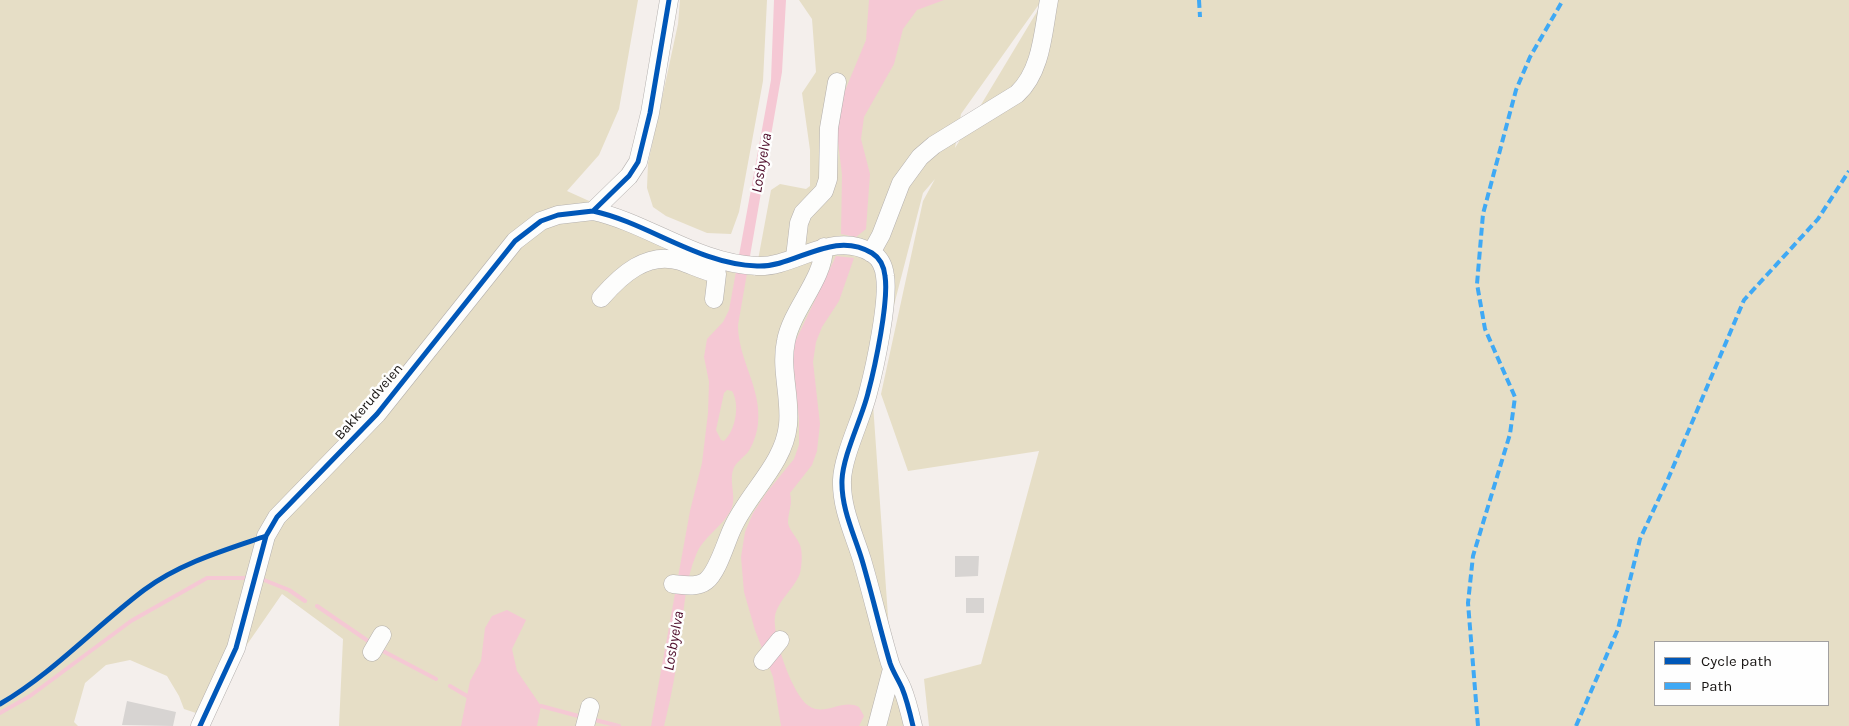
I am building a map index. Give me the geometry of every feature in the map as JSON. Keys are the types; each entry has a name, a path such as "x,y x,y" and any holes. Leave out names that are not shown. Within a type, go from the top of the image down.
{"street":[{"path":"593,211 617,190 638,162 650,113 669,0"},
{"path":"871,252 881,235 901,183 920,157 934,145 1017,94 1028,84 1043,36 1049,0"},
{"path":"795,256 799,223 803,213 824,192 828,179 829,128 837,82"},
{"path":"593,211 624,220 721,264"},
{"name":"Bakkerudveien","path":"200,726 236,648 266,536 277,517 377,414 515,241 541,221 558,215 593,211"},
{"path":"601,298 617,279 633,268 651,260 663,258 678,261 751,266 775,264 824,247 847,246 871,252 881,262 886,278 882,315 868,393 842,479 849,527 862,560 892,670 902,688 913,726"},
{"path":"673,584 694,586 702,584 710,578 740,513 784,446 788,424 784,366 786,341 794,316 822,263 824,247"},
{"path":"714,299 721,264"},
{"path":"372,652 382,635"},
{"path":"763,660 780,640"},
{"path":"877,726 892,670"},
{"path":"585,726 590,707"}],"shaded area":[{"path":"0,0 638,0 619,109 599,155 567,191 755,276 771,190 780,184 806,189 810,186 810,150 802,93 816,72 812,19 799,0 1042,0 961,114 955,148 1044,0 1849,0 1849,726 929,726 924,679 981,664 1039,451 908,471 881,394 923,201 935,179 923,193 872,390 892,673 905,726 339,726 343,639 282,594 237,659 205,698 196,713 184,709 179,696 167,676 130,660 106,665 85,683 74,722 78,726 0,726"},
{"path":"680,0 767,0 763,81 739,212 731,234 707,233 666,216 653,207 647,188 648,163 678,24"}],"water":[{"name":"Losbyelva","path":"774,0 786,0 782,72 738,325 742,350 757,398 757,428 750,449 733,470 733,505 731,510 723,522 703,543 696,555 686,593 674,680 664,726 651,726 690,511 702,463 708,413 709,382 704,357 707,339 723,322 729,310 771,80","holes":["727,390 732,391 736,403 736,417 724,441 721,440 716,430 724,393"]},
{"path":"869,0 944,0 917,10 903,29 894,64 864,117 861,139 870,174 866,229 856,237 841,234 842,175 836,125 844,93 866,40"},
{"path":"836,256 854,258 839,301 822,327 816,342 813,362 820,424 817,451 812,465 790,493 791,501 788,519 791,531 798,540 801,549 801,570 798,578 777,610 775,625 784,664 796,690 803,700 809,706 821,710 853,705 859,707 864,716 859,726 781,726 773,677 755,630 744,592 741,557 745,532 753,513 767,492 794,459 799,445 799,419 793,361 795,342"},
{"path":"507,610 526,620 512,649 517,671 541,706 537,726 461,726 470,681 481,661 485,628 492,616"}],"building":[{"path":"955,556 979,556 978,576 955,577"},
{"path":"966,598 984,598 984,613 966,613"},
{"path":"127,701 176,712 173,726 122,725"}],"waterway":[{"path":"0,713 30,696 131,621 207,578 250,578"},
{"path":"259,578 289,590 305,601"},
{"path":"317,606 371,643"},
{"path":"379,649 436,679"},
{"path":"450,686 467,696"},
{"path":"541,706 582,717"},
{"path":"591,719 619,726"}],"marked path":[{"path":"1199,0 1200,17"},
{"path":"1478,726 1468,603 1473,556 1510,434 1515,397 1485,329 1477,284 1483,214 1516,90 1530,57 1563,0"},
{"path":"1576,726 1618,629 1640,539 1668,479 1744,300 1818,219 1849,171"}],"cycle path":[{"path":"200,726 236,648 266,536 277,517 377,414 515,241 541,221 558,215 593,211 629,176 638,162 650,113 669,0"},
{"path":"593,211 634,224 694,251 735,264 771,265 828,247 842,245 857,247 872,253 883,266 886,287 881,334 868,393 843,470 842,490 846,511 862,560 890,663 904,693 913,726"},
{"path":"0,704 56,664 144,590 172,572 203,558 266,536"}]}
